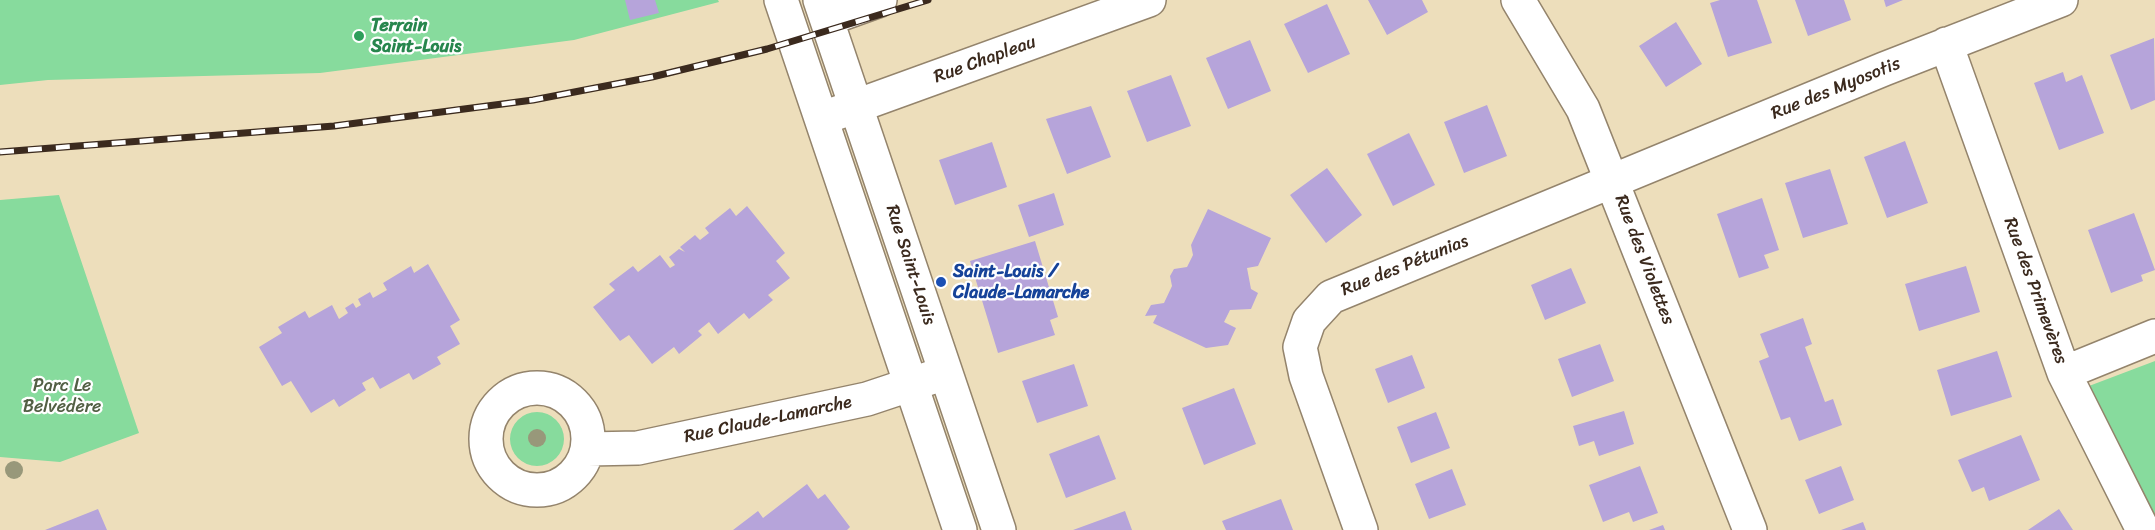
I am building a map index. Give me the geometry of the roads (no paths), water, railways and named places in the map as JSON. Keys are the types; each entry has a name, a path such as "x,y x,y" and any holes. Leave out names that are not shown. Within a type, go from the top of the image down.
{"street":[{"name":"Rue Saint-Louis","path":"781,0 960,530"},
{"path":"823,9 880,0"},
{"name":"Rue Chapleau","path":"820,118 1149,0"},
{"name":"Rue des Violettes","path":"1518,0 1583,109 1750,530"},
{"name":"Rue des Myosotis","path":"1613,180 1946,44 2061,0"},
{"name":"Rue Saint-Louis","path":"823,9 858,106 999,530"},
{"name":"Rue des Primevères","path":"1946,44 2064,373 2143,530"},
{"name":"Rue des Pétunias","path":"1361,530 1306,376 1300,347 1309,321 1331,297 1613,180"},
{"path":"2064,373 2155,336"},
{"name":"Rue Claude-Lamarche","path":"588,449 638,448 843,405 945,373"}],"railway":[{"path":"0,152 334,126 533,100 652,77 767,49 928,0"}],"place":[{"name":"Terrain Saint-Louis","path":"359,36"},
{"name":"Saint-Louis / Claude-Lamarche","path":"941,282"}],"park label":[{"name":"Parc Le Belvédère","path":"62,396"}]}
